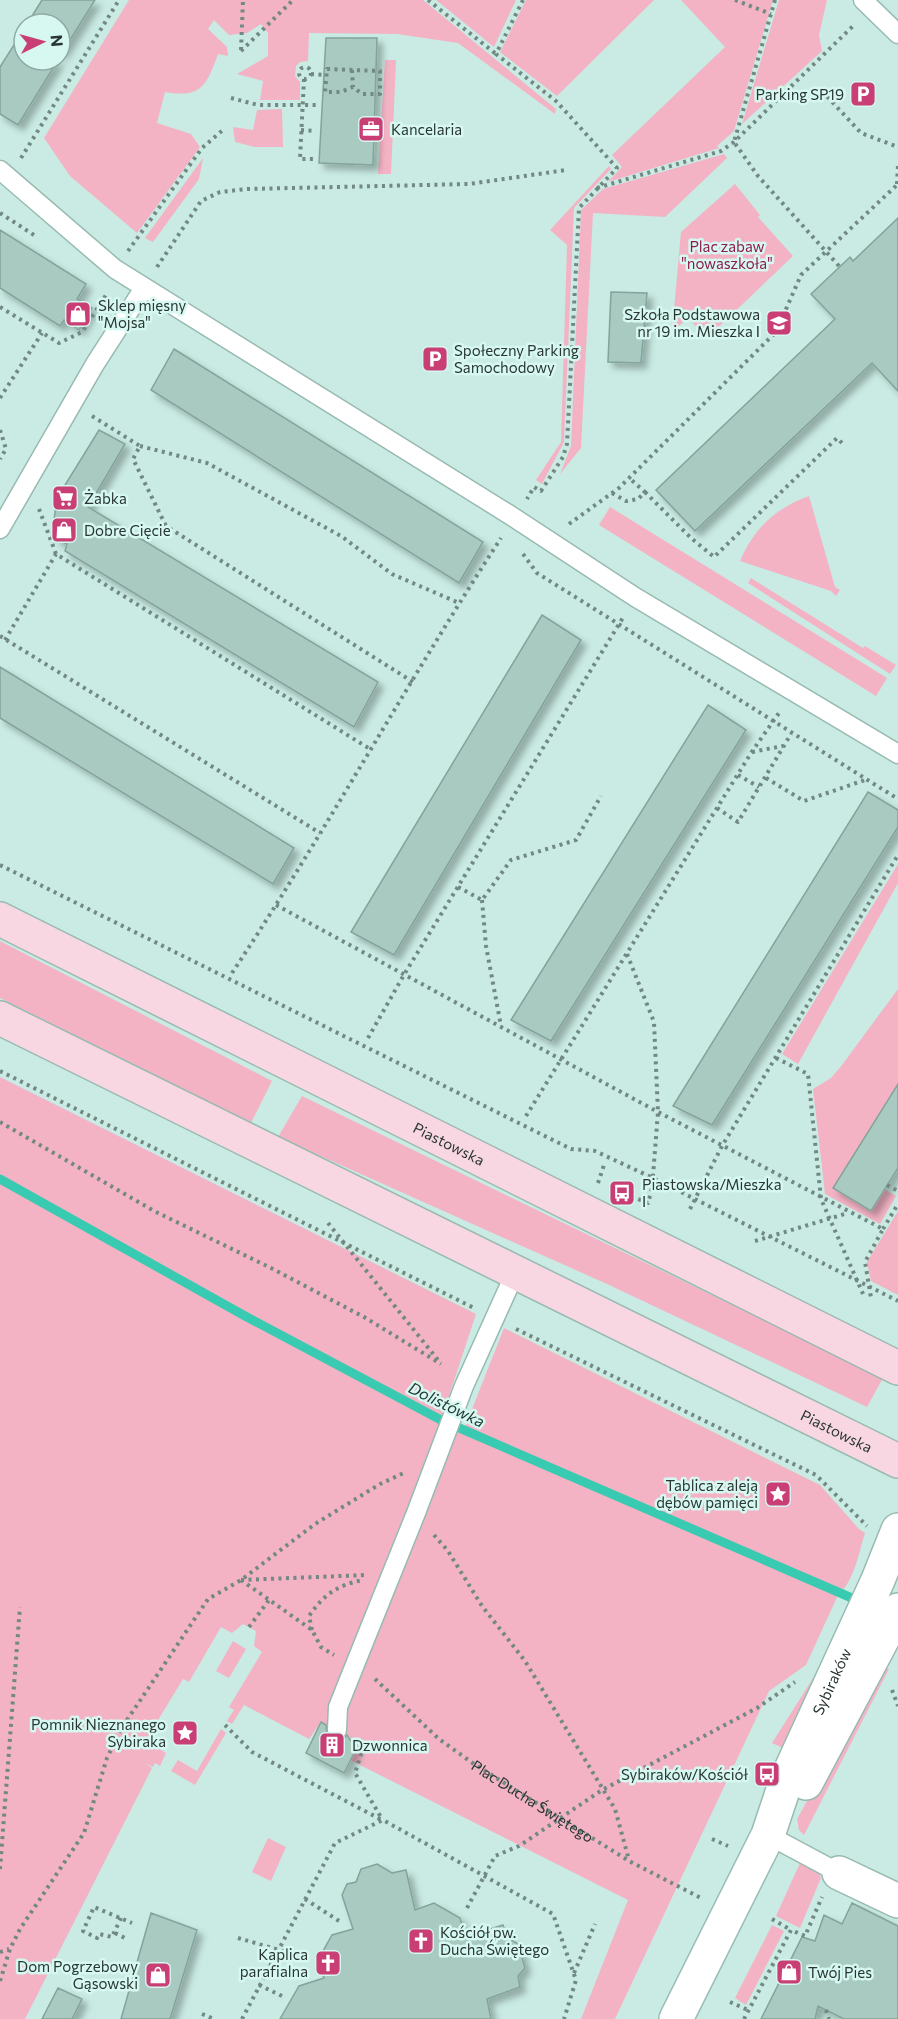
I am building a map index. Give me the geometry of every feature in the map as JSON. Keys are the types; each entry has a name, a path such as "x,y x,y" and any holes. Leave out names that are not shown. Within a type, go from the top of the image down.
{"main road":[{"name":"Piastowska","path":"0,919 898,1368"},
{"name":"Piastowska","path":"0,1018 898,1461"}],"street":[{"name":"Sybiraków","path":"864,1645 878,1580 885,1530"},
{"name":"Sybiraków","path":"676,2019 768,1835 787,1778 864,1645 898,1610"},
{"path":"836,1871 898,1901"}],"lane":[{"path":"867,4 898,34"},
{"path":"5,173 115,269 144,288 510,515 635,597 797,691 898,754"},
{"path":"0,529 72,404 144,288"},
{"path":"337,1730 339,1707 356,1662 463,1390 516,1271"},
{"path":"768,1835 836,1871"}],"path":[{"path":"5,173 119,0"},
{"path":"243,0 241,51 293,0"},
{"path":"428,0 556,101 617,168 579,208 567,444 563,457 541,491 534,487 525,502"},
{"path":"496,54 522,0"},
{"path":"735,0 771,14"},
{"path":"775,0 735,142 758,176 839,266"},
{"path":"596,188 721,151 735,142 867,4"},
{"path":"311,74 309,68 302,68 300,74 304,79 300,159 314,159"},
{"path":"327,69 380,70 380,94 362,93 353,87 341,92 325,92 327,69"},
{"path":"352,70 353,87"},
{"path":"304,79 311,74 326,75"},
{"path":"822,91 861,134 898,147"},
{"path":"231,98 258,105 318,105"},
{"path":"0,307 59,343 82,332 108,293 105,281 202,148 224,129"},
{"path":"301,130 316,131"},
{"path":"561,520 570,525 612,493 776,332 801,275 897,184 898,165"},
{"path":"144,288 179,230 201,201 220,192 247,189 469,184 566,170"},
{"path":"0,213 46,243"},
{"path":"0,398 42,333"},
{"path":"72,404 140,446 207,463 295,514 341,536 392,574 459,603"},
{"path":"0,430 6,449 0,459"},
{"path":"629,478 714,557 837,438 842,443"},
{"path":"140,446 134,459 166,526 413,682"},
{"path":"21,492 42,512 56,554 370,749"},
{"path":"612,493 626,501 638,499 645,492"},
{"path":"232,973 413,682 459,603 506,531"},
{"path":"518,548 537,573 898,800"},
{"path":"5,640 56,554"},
{"path":"368,1038 405,973 635,597"},
{"path":"0,636 320,832"},
{"path":"526,1116 563,1060 771,721 797,691"},
{"path":"717,808 738,822 791,734"},
{"path":"751,753 784,746"},
{"path":"738,775 759,787"},
{"path":"766,778 804,801 866,779"},
{"path":"501,1026 486,946 482,900 511,860 576,840 601,796"},
{"path":"690,1209 723,1146 898,855"},
{"path":"0,864 571,1149 595,1151 898,1301"},
{"path":"458,887 482,900"},
{"path":"276,905 658,1112 883,1229"},
{"path":"627,953 654,1022 658,1112 653,1178 648,1203 631,1197"},
{"path":"776,1058 808,1074 821,1198 863,1294"},
{"path":"0,1071 495,1319 816,1475 885,1530"},
{"path":"0,1122 154,1211 364,1317 441,1364"},
{"path":"604,1165 597,1182 606,1186"},
{"path":"888,1185 898,1191"},
{"path":"871,1298 865,1262 898,1204"},
{"path":"755,1241 848,1212"},
{"path":"328,1223 463,1390"},
{"path":"0,1981 10,1949 84,1833 107,1758 131,1712 175,1652 208,1599 240,1580 315,1524 380,1484 437,1457"},
{"path":"416,1514 448,1551 482,1606 525,1661 615,1809 629,1861"},
{"path":"240,1580 391,1574"},
{"path":"312,1630 309,1616 328,1594 341,1585 391,1574"},
{"name":"Plac Ducha Świętego","path":"240,1580 312,1630 321,1647 341,1660 356,1662 439,1739 474,1764 629,1861 728,1912"},
{"path":"249,1627 269,1600"},
{"path":"0,1869 20,1607"},
{"path":"467,1908 495,1856 519,1846 602,1790 757,1708 798,1680"},
{"path":"225,1725 252,1752 383,1820 553,1914 576,1980 564,2019"},
{"path":"359,1737 363,1748 355,1773 383,1820"},
{"path":"242,2019 335,1843 383,1820"},
{"path":"772,1919 805,1936 836,1871"},
{"path":"305,1899 339,1921"},
{"path":"121,1918 112,1937 99,1934 97,1938 83,1932 94,1907 121,1918 132,1923"},
{"path":"574,1973 595,1924"},
{"path":"744,2019 790,1930"},
{"path":"115,1933 127,1939"},
{"path":"238,1938 310,1959"},
{"path":"0,1952 10,1949"},
{"path":"260,1985 286,1998"},
{"path":"730,2002 748,2010"},
{"path":"826,2010 829,2019"},
{"path":"202,2014 214,2019"}],"green space":[{"path":"129,0 423,0 556,109 555,114 458,43 397,34 309,33 308,61 300,62 296,66 295,76 300,82 300,100 260,100 263,81 237,74 268,56 268,33 261,24 247,33 229,35 214,20 208,29 227,47 228,56 218,54 210,75 201,88 187,93 165,92 157,123 191,134 200,147 137,233 70,176 44,138"},
{"path":"436,0 516,0 494,47"},
{"path":"526,0 654,0 557,96 500,52"},
{"path":"681,0 773,0 734,131 717,146 719,148 608,182 622,167 612,155 725,47"},
{"path":"779,0 827,0 819,35 822,51 742,124"},
{"path":"385,60 396,60 391,174 378,174"},
{"path":"282,109 283,147 255,147 235,142 233,127 253,130 257,110"},
{"path":"724,154 727,158 665,217 593,213 581,448 560,474 571,446 581,210 603,189"},
{"path":"203,158 199,179 153,242 145,238"},
{"path":"609,166 611,169 574,208 564,442 542,484 536,480 561,442 567,245 550,230"},
{"name":"Plac zabaw \"nowaszkoła\"","path":"735,184 760,215 758,217 793,256 707,338 688,318 672,332 681,232"},
{"path":"809,496 835,587 840,590 836,596 831,591 740,561 752,539 767,521 786,507"},
{"path":"610,507 887,678 876,696 599,525"},
{"path":"751,578 863,648 865,646 896,665 890,674 748,583"},
{"path":"898,864 898,883 798,1064 782,1054"},
{"path":"0,941 272,1081 251,1123 0,998"},
{"path":"898,989 898,1084 833,1188 871,1211 884,1189 896,1196 880,1224 825,1194 813,1089 831,1078"},
{"path":"0,1077 476,1314 440,1423 463,1432 504,1328 820,1485 865,1533 852,1575 838,1595 806,1665 769,1691 615,2019 581,2019 628,1900 350,1760 356,1749 350,1737 321,1722 309,1739 244,1705 232,1724 227,1721 234,1710 229,1707 262,1652 254,1646 256,1631 243,1624 232,1633 221,1627 189,1682 183,1679 146,1740 166,1753 160,1766 155,1763 153,1767 145,1763 152,1768 25,2019 0,2019"},
{"path":"302,1096 883,1378 867,1407 607,1284 278,1137"},
{"path":"898,1211 898,1295 871,1281 867,1262"},
{"path":"233,1641 246,1649 229,1678 216,1671"},
{"path":"883,1666 889,1669 804,1835 799,1830 797,1819"},
{"path":"817,1672 823,1675 789,1751 772,1743"},
{"path":"221,1729 226,1733 195,1785 171,1771 178,1760 197,1771"},
{"path":"268,1838 286,1847 271,1881 252,1872"},
{"path":"800,1863 818,1871 821,1878 800,1928 776,1916"},
{"path":"772,1925 784,1931 746,2005 735,1998"}],"building":[{"path":"42,0 95,0 72,37 72,12 34,12"},
{"path":"326,38 377,38 373,165 319,163"},
{"path":"12,48 12,72 51,72 18,125 0,114 0,67"},
{"path":"898,218 898,391 872,363 695,531 656,490 835,319 811,294 850,257 853,261"},
{"path":"0,230 86,284 77,299 92,308 79,330 64,320 60,326 0,288"},
{"path":"611,292 647,293 641,363 608,362"},
{"path":"174,349 483,542 459,583 151,390"},
{"path":"99,430 125,444 88,507 378,682 354,727 65,551 67,544 56,539 53,527 57,498"},
{"path":"542,615 581,640 394,955 351,932"},
{"path":"0,667 294,848 273,884 0,718"},
{"path":"708,705 746,730 551,1041 511,1020"},
{"path":"868,792 898,810 898,827 712,1125 673,1106"},
{"path":"898,1084 898,1168 871,1211 833,1188"},
{"name":"Dzwonnica","path":"321,1722 326,1725 327,1735 331,1739 342,1740 347,1735 356,1749 344,1773 306,1753"},
{"name":"Kościół pw. Ducha Świętego","path":"377,1864 392,1873 406,1870 415,1910 434,1903 460,1918 465,1937 503,1925 507,1937 518,1944 525,1968 518,1976 520,1987 487,1999 491,2019 280,2019 299,1986 324,1978 318,1960 332,1935 353,1929 342,1895 347,1884 356,1882 361,1869"},
{"path":"852,1903 898,1926 898,2019 844,2019 818,2006 815,2019 761,2019 802,1937 815,1941 824,1915 842,1924"},
{"name":"Dom Pogrzebowy Gąsowski","path":"151,1913 197,1930 170,2019 121,2019"},
{"path":"58,1988 82,1999 72,2019 42,2019"}],"waterway":[{"name":"Dolistówka","path":"0,1179 245,1316 441,1420 861,1602"}],"place":[{"name":"Parking SP19","path":"863,94"},
{"name":"Kancelaria","path":"371,129"},
{"name":"Sklep mięsny \"Mojsa\"","path":"78,314"},
{"name":"Szkoła Podstawowa nr 19 im. Mieszka I","path":"779,323"},
{"name":"Społeczny Parking Samochodowy","path":"435,359"},
{"name":"Żabka","path":"65,498"},
{"name":"Dobre Cięcie","path":"64,530"},
{"name":"Piastowska/Mieszka I","path":"622,1193"},
{"name":"Tablica z aleją dębów pamięci","path":"778,1494"},
{"name":"Pomnik Nieznanego Sybiraka","path":"185,1733"},
{"name":"Dzwonnica","path":"332,1745"},
{"name":"Sybiraków/Kościół","path":"767,1774"},
{"name":"Kościół pw. Ducha Świętego","path":"421,1941"},
{"name":"Kaplica parafialna","path":"328,1963"},
{"name":"Twój Pies","path":"789,1972"},
{"name":"Dom Pogrzebowy Gąsowski","path":"158,1975"}]}
